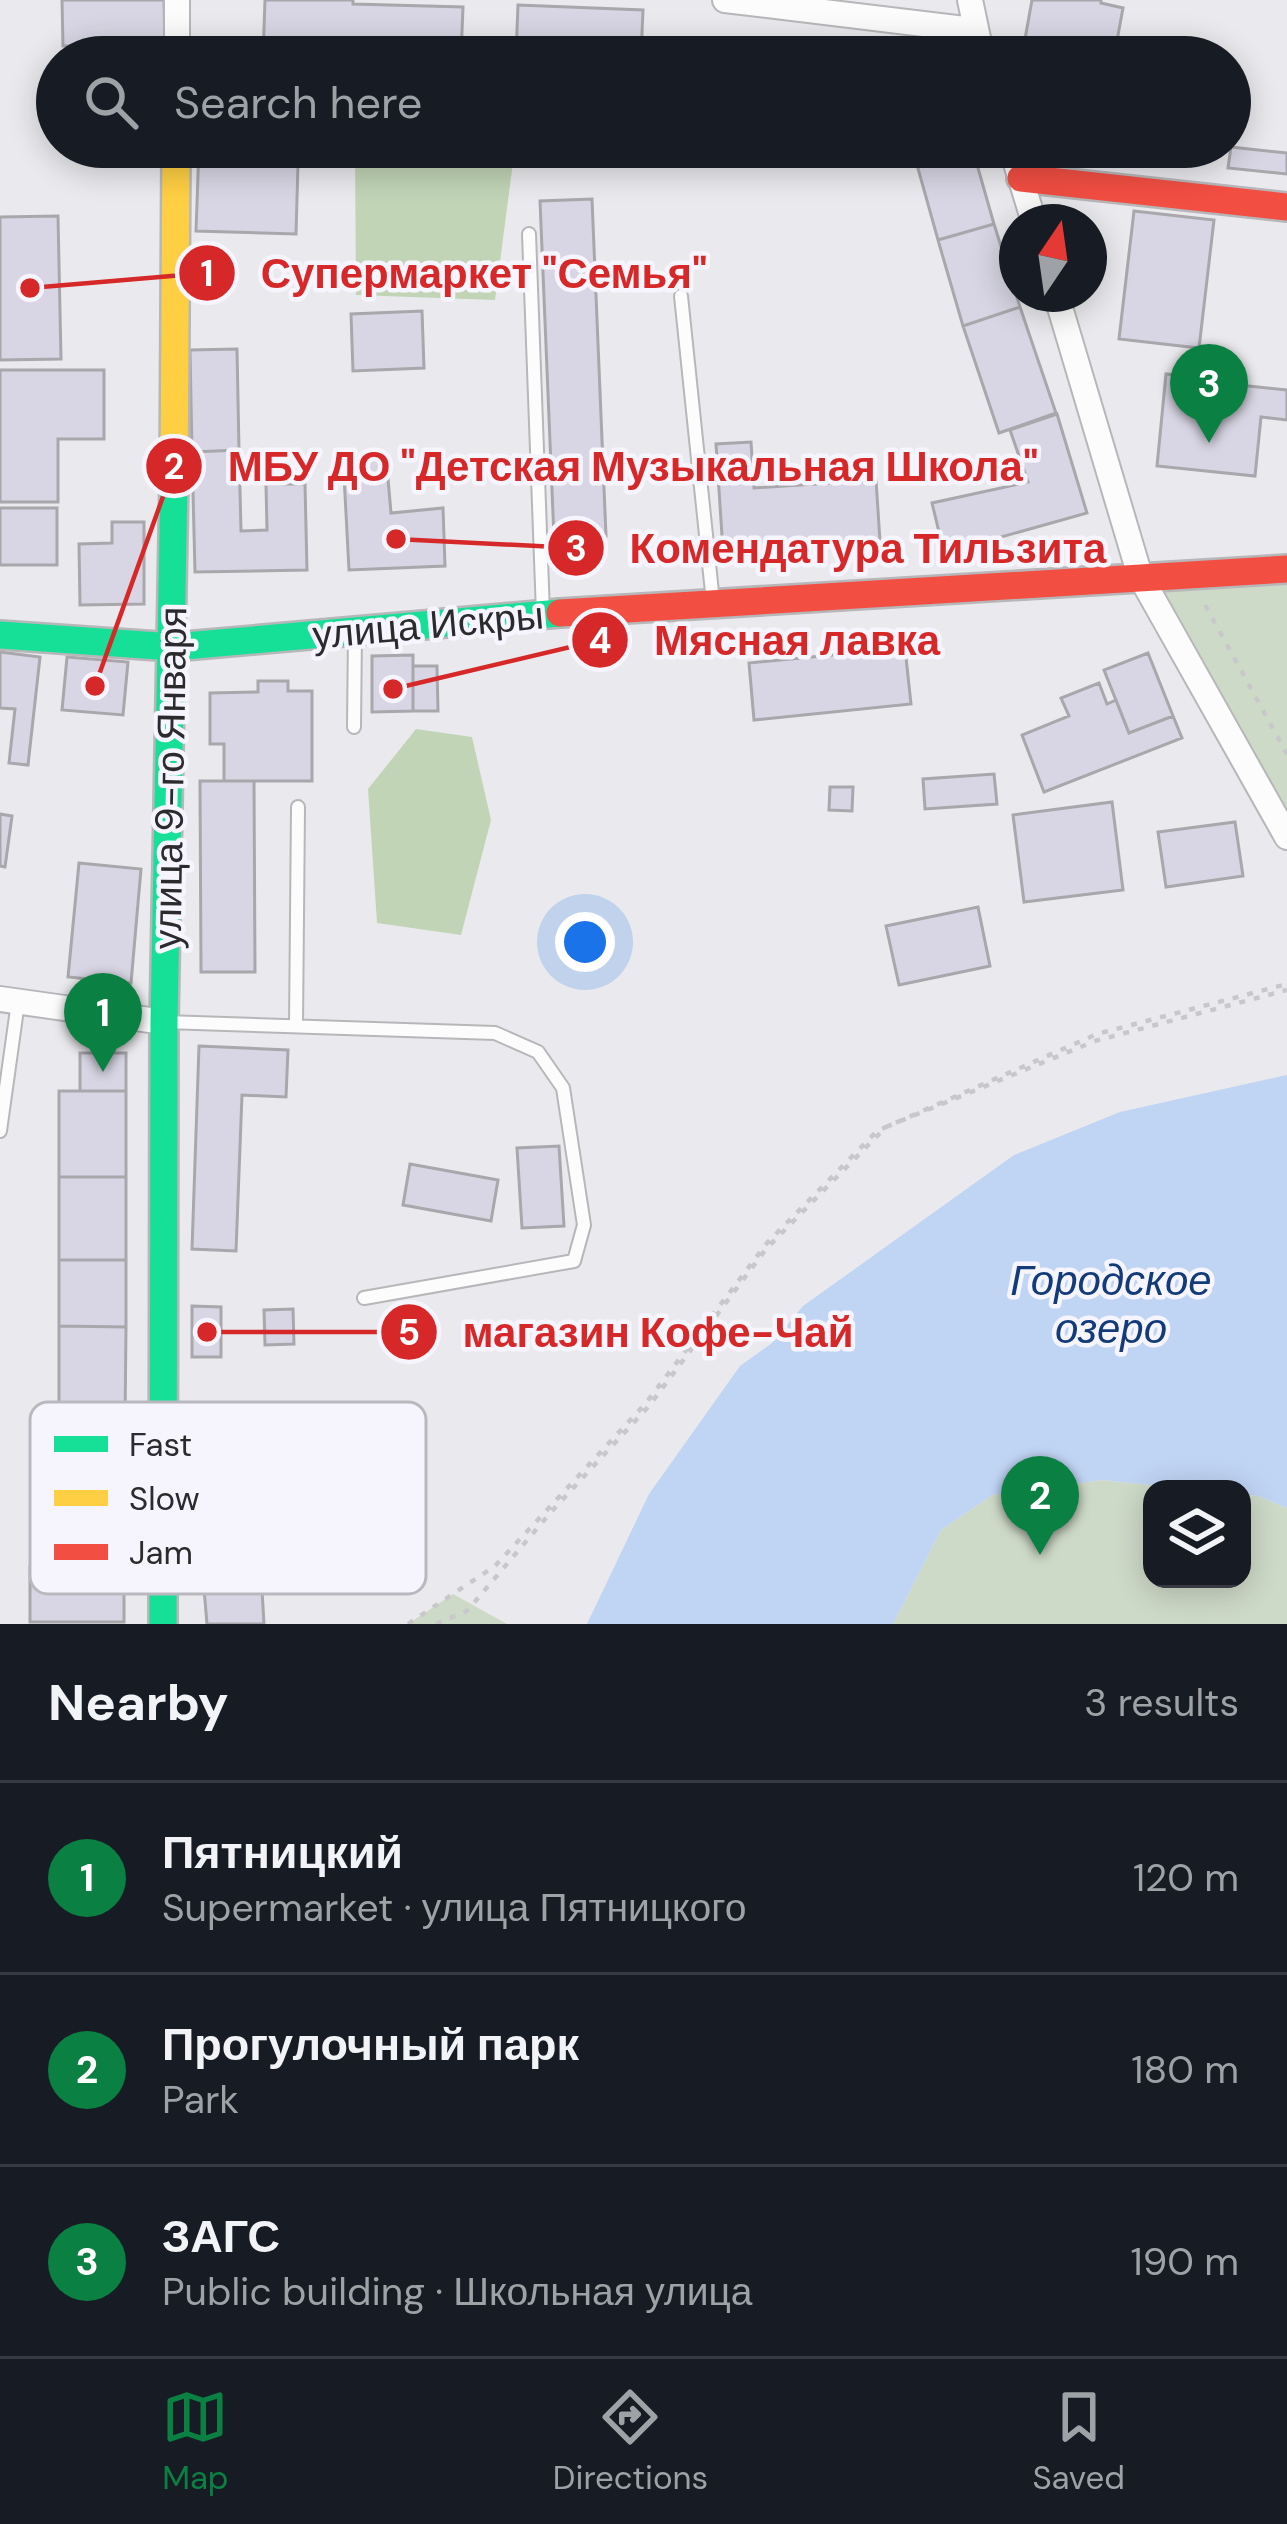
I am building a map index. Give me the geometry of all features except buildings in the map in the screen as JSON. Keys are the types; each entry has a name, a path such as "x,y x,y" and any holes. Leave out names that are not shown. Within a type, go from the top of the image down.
{"street":[{"path":"177,0 177,36"},
{"path":"724,0 973,31"},
{"path":"970,0 975,36"},
{"name":"улица 9-го Января","path":"163,1402 176,168"},
{"path":"1018,168 1029,204"},
{"path":"1021,178 1287,207"},
{"path":"1061,312 1140,576 1287,837"},
{"name":"улица Искры","path":"0,635 173,647 543,614 1287,569"},
{"path":"9,1001 164,1022"},
{"name":"улица 9-го Января","path":"163,1594 163,1624"}],"lane":[{"path":"529,234 543,614"},
{"path":"681,296 713,603"},
{"path":"355,631 355,727"},
{"path":"296,1026 298,807"},
{"path":"0,1131 9,1001"},
{"path":"164,1022 495,1033 538,1052 562,1088 584,1226 574,1261 364,1298"}],"path":[{"path":"1188,573 1287,754"},
{"path":"408,1624 495,1566 646,1402 767,1243 877,1131 1097,1034 1287,987"},
{"path":"436,1624 467,1612 550,1512 649,1406 766,1249 886,1127 1095,1041 1287,987"}],"green space":[{"path":"355,168 512,168 495,300 356,295"},
{"path":"1287,569 1287,837 1140,576"},
{"path":"416,729 472,737 491,820 461,935 377,923 368,789"},
{"path":"1102,1480 1143,1484 1143,1588 1251,1588 1251,1495 1287,1508 1287,1624 893,1624 941,1530 992,1495"},
{"path":"453,1594 507,1624 408,1624"}],"water":[{"name":"Городское озеро","path":"1287,1075 1287,1508 1251,1495 1251,1480 1143,1480 1143,1484 1102,1480 992,1495 941,1530 893,1624 587,1624 649,1494 740,1366 772,1343 803,1306 1014,1155 1120,1112"}],"traffic: fast":[{"path":"163,1402 164,1022 174,481"},
{"path":"0,635 173,647 560,613"},
{"path":"163,1594 163,1624"}],"traffic: slow":[{"path":"174,481 176,168"}],"traffic: jam":[{"path":"1021,178 1287,207"},
{"path":"560,613 1287,569"}],"place":[{"name":"Супермаркет \"Семья\"","path":"30,288"},
{"name":"ЗАГС","path":"1209,443"},
{"name":"Комендатура Тильзита","path":"396,539"},
{"name":"МБУ ДО \"Детская Музыкальная Школа\"","path":"95,686"},
{"name":"Мясная лавка","path":"393,689"},
{"name":"Пятницкий","path":"103,1072"},
{"name":"магазин Кофе-Чай","path":"207,1332"},
{"name":"Прогулочный парк","path":"1040,1555"}]}
